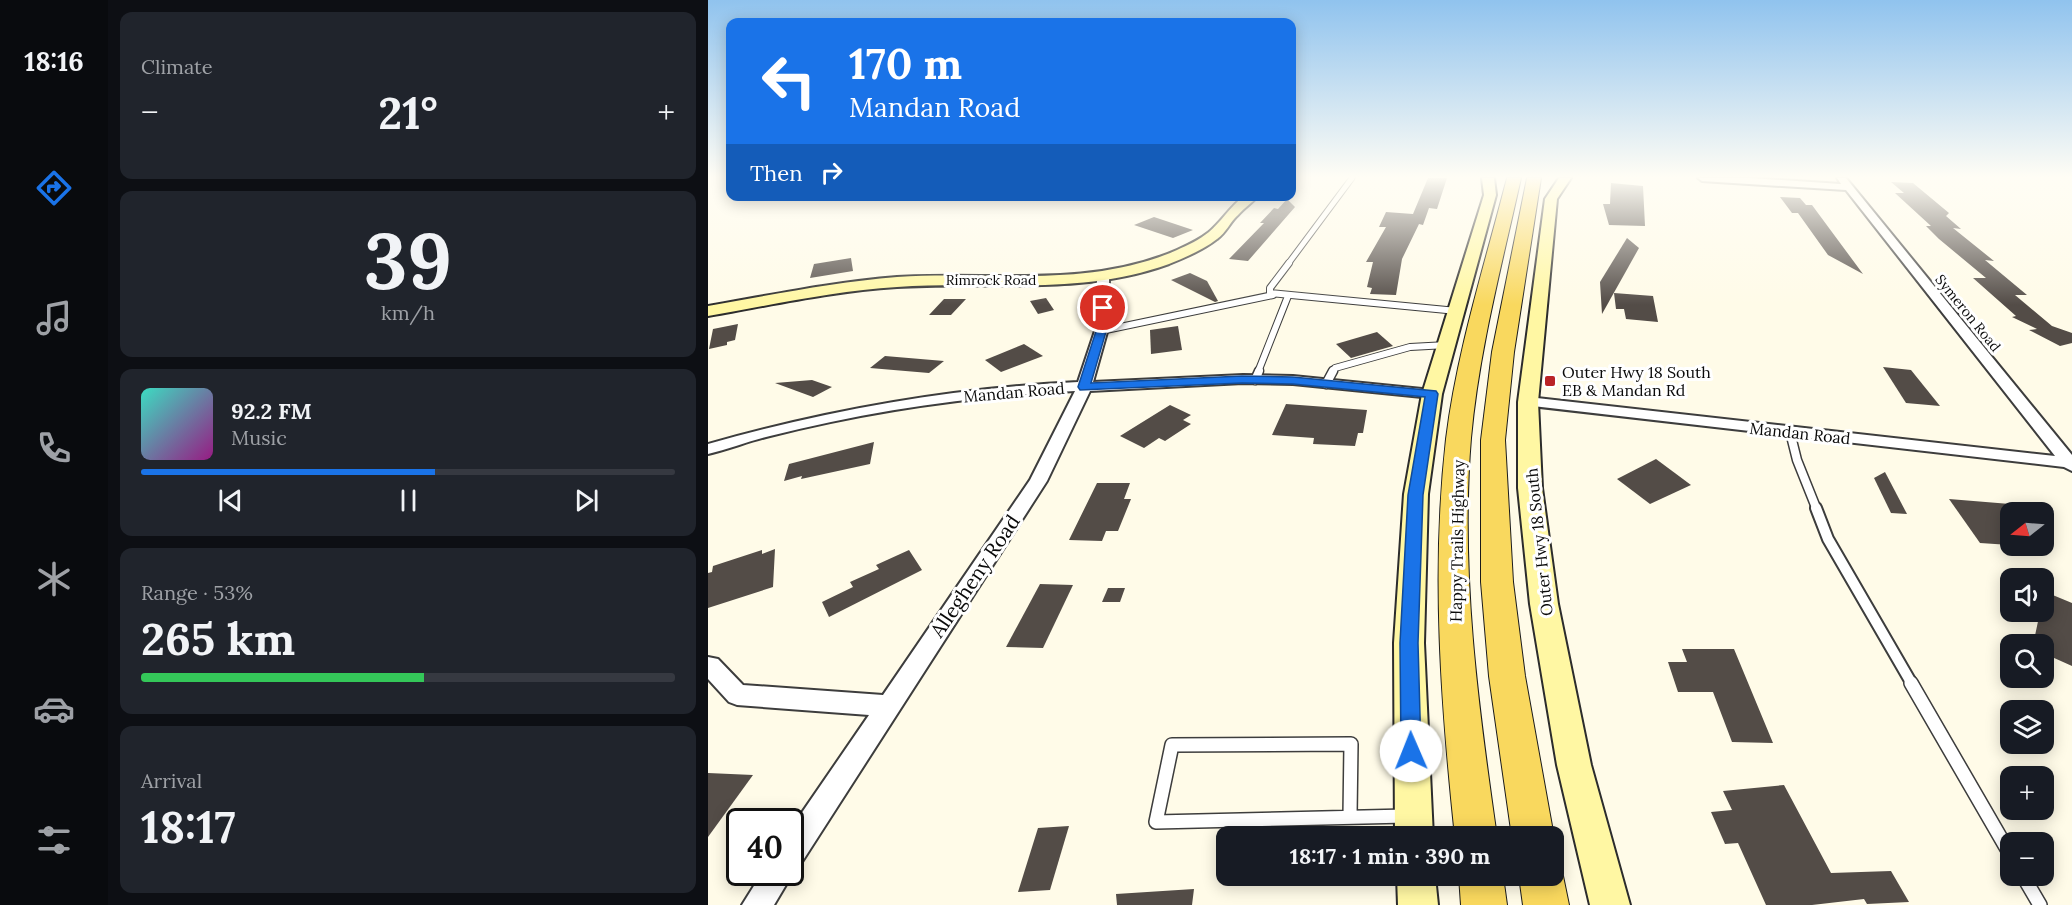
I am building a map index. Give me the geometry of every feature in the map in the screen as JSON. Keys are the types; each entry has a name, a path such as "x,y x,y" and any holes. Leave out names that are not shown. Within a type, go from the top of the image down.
{"main road":[{"name":"Happy Trails Highway","path":"1475,826 1458,675 1454,580 1454,501 1467,377 1504,220"},
{"path":"1526,220 1503,352 1493,440 1497,582 1507,676 1531,826"},
{"path":"1482,886 1484,905"},
{"path":"1542,886 1546,905"}],"street":[{"name":"Rimrock Road","path":"708,311 791,296 897,282 954,279 1053,279 1103,275 1176,256 1200,244 1215,233 1225,220"},
{"path":"1413,826 1409,643 1415,506 1432,394 1483,220"},
{"name":"Outer Hwy 18 South","path":"1549,220 1528,402 1530,488 1544,604 1574,765 1610,905"},
{"name":"Symeron Road","path":"1874,220 2071,464"},
{"name":"Allegheny Road","path":"804,834 1038,481 1084,387 1103,325 1103,275"},
{"name":"Mandan Road","path":"708,449 767,432 862,412 975,394 1255,380 1432,394"},
{"name":"Mandan Road","path":"1528,402 2071,464"},
{"path":"710,666 737,695 889,706"},
{"path":"757,905 769,886"},
{"path":"1417,886 1418,905"}],"lane":[{"path":"1274,295 1269,292 1270,288 1321,220"},
{"path":"1101,332 1136,322 1274,295 1456,311"},
{"path":"1255,380 1288,296"},
{"path":"1326,384 1335,368 1410,346 1447,345"},
{"path":"1790,432 1797,460 1828,539 2000,837"},
{"path":"1350,816 1350,744 1172,745 1156,822 1350,816 1413,826"},
{"path":"2029,886 2040,905"}],"building":[{"path":"1146,220 1164,220 1193,230 1173,238 1134,225"},
{"path":"1263,220 1283,220 1248,261 1229,259 1264,223 1260,223"},
{"path":"1382,220 1425,220 1423,225 1419,224 1402,259 1396,295 1370,294 1372,288 1367,287 1373,262 1366,262 1386,227 1379,227"},
{"path":"1608,220 1645,220 1645,226 1609,225"},
{"path":"1803,220 1823,220 1863,274 1828,255"},
{"path":"1925,220 1951,220 1961,229 1953,228 1994,261 1985,260 2027,295 2015,295 2052,326 2072,333 2072,343 2060,346 2029,330 2037,329 2012,317 2016,316 1973,278 1986,278 1926,226 1931,226"},
{"path":"1627,238 1639,248 1602,314 1600,282"},
{"path":"851,258 853,271 810,278 814,264"},
{"path":"1190,273 1207,281 1218,301 1215,302 1171,280"},
{"path":"1614,293 1653,296 1658,322 1626,319 1624,309 1616,309"},
{"path":"1046,298 1054,310 1038,314 1030,301"},
{"path":"944,299 966,299 951,315 929,315"},
{"path":"738,324 735,340 727,342 727,345 709,349 713,329"},
{"path":"1178,326 1182,350 1151,354 1150,330"},
{"path":"1377,332 1393,346 1351,358 1336,344"},
{"path":"1024,344 1043,356 1001,372 985,360"},
{"path":"885,356 944,361 929,373 870,368"},
{"path":"1883,367 1911,370 1940,406 1906,403"},
{"path":"812,380 832,387 813,397 775,383"},
{"path":"1286,404 1367,410 1363,433 1358,433 1355,446 1313,444 1314,438 1272,435"},
{"path":"1170,405 1191,415 1183,420 1191,424 1165,441 1159,438 1144,448 1120,436"},
{"path":"874,442 870,464 784,481 789,464"},
{"path":"1656,459 1691,485 1650,504 1617,479"},
{"path":"1885,472 1907,514 1891,513 1874,478"},
{"path":"1097,483 1130,483 1124,499 1131,499 1118,531 1106,531 1102,541 1069,540"},
{"path":"1949,499 2000,503 2000,544 1980,543"},
{"path":"775,549 773,587 708,608 708,573 712,572 713,566 762,550 762,554"},
{"path":"909,550 922,570 829,617 822,602 853,587 850,582 879,569 876,565"},
{"path":"1040,584 1073,585 1043,648 1006,647"},
{"path":"1108,588 1125,588 1120,602 1102,602"},
{"path":"2054,596 2072,603 2072,666 2054,658 2054,634 2035,634 2038,622 2054,622"},
{"path":"1682,649 1734,649 1773,743 1732,742 1713,692 1678,692 1668,662 1687,662"},
{"path":"708,773 753,775 729,808 726,808 726,812 708,837"},
{"path":"1784,785 1831,873 1891,871 1909,902 1867,904 1864,899 1812,905 1766,905 1738,843 1725,844 1711,812 1732,810 1723,791"},
{"path":"1069,826 1050,890 1018,892 1038,828"},
{"path":"1194,889 1192,905 1117,905 1116,894"}],"place":[{"name":"Outer Hwy 18 South EB & Mandan Rd","path":"1550,381"}],"route":[{"path":"1103,308 1103,325 1084,387 1242,379 1293,380 1432,394 1416,495 1409,643 1411,751"}]}
